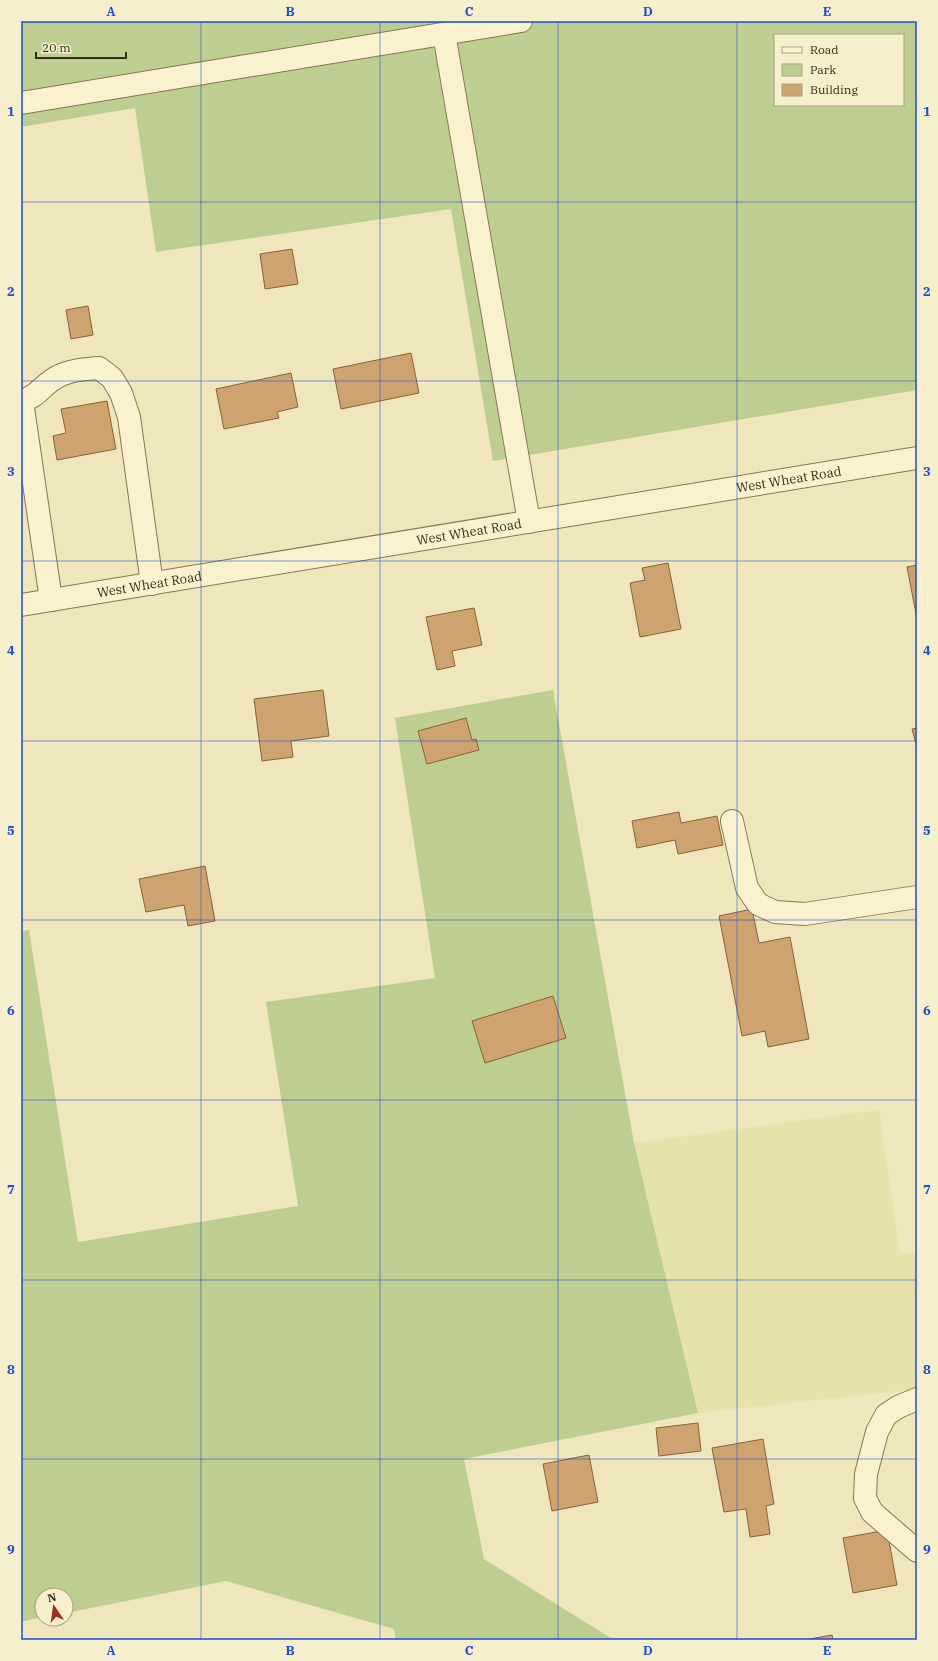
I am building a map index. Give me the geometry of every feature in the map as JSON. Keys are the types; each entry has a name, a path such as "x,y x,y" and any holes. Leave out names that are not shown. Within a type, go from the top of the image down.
{"street":[{"path":"21,103 521,21"},
{"path":"444,34 529,522"},
{"path":"51,600 21,401 36,395 56,377 78,370 99,368 112,378 121,393 128,417 152,584"},
{"name":"West Wheat Road","path":"21,605 917,458"},
{"path":"732,821 747,888 758,904 775,912 806,914 917,897"},
{"path":"917,1399 898,1407 886,1415 877,1432 866,1474 865,1498 872,1512 917,1551"}],"shaded area":[{"path":"879,1110 900,1254 917,1252 917,1389 698,1413 634,1143"}],"green space":[{"path":"21,21 917,21 917,390 493,461 451,209 156,252 135,108 21,127"},
{"path":"553,690 634,1143 698,1413 464,1459 484,1559 614,1640 396,1640 394,1629 226,1581 74,1611 74,1587 34,1587 34,1619 21,1622 21,931 29,930 78,1242 298,1206 266,1002 435,978 395,718"}],"building":[{"path":"292,249 298,284 265,289 260,254"},
{"path":"88,306 93,335 71,339 66,310"},
{"path":"411,353 419,393 341,409 333,369"},
{"path":"291,373 298,407 277,412 279,418 224,429 216,389"},
{"path":"107,401 116,449 57,460 53,436 66,433 61,409"},
{"path":"668,563 681,629 640,637 630,583 645,580 642,568"},
{"path":"917,565 917,619 907,567"},
{"path":"474,608 482,645 452,651 455,666 437,670 426,617"},
{"path":"323,690 329,736 291,741 293,757 262,761 254,699"},
{"path":"466,718 472,740 476,739 479,750 427,764 418,731"},
{"path":"917,728 917,748 912,729"},
{"path":"679,812 681,823 717,816 723,845 678,854 675,840 637,848 632,821"},
{"path":"205,866 215,921 188,926 184,905 146,912 139,879"},
{"path":"752,909 759,943 790,937 809,1039 768,1047 765,1031 742,1036 719,916"},
{"path":"553,996 566,1038 485,1063 472,1021"},
{"path":"698,1423 701,1451 659,1456 656,1428"},
{"path":"763,1439 774,1504 766,1506 770,1534 750,1537 746,1509 724,1512 712,1448"},
{"path":"589,1455 598,1502 552,1511 543,1464"},
{"path":"887,1530 897,1585 853,1593 843,1538"},
{"path":"832,1635 833,1640 804,1640"}]}
